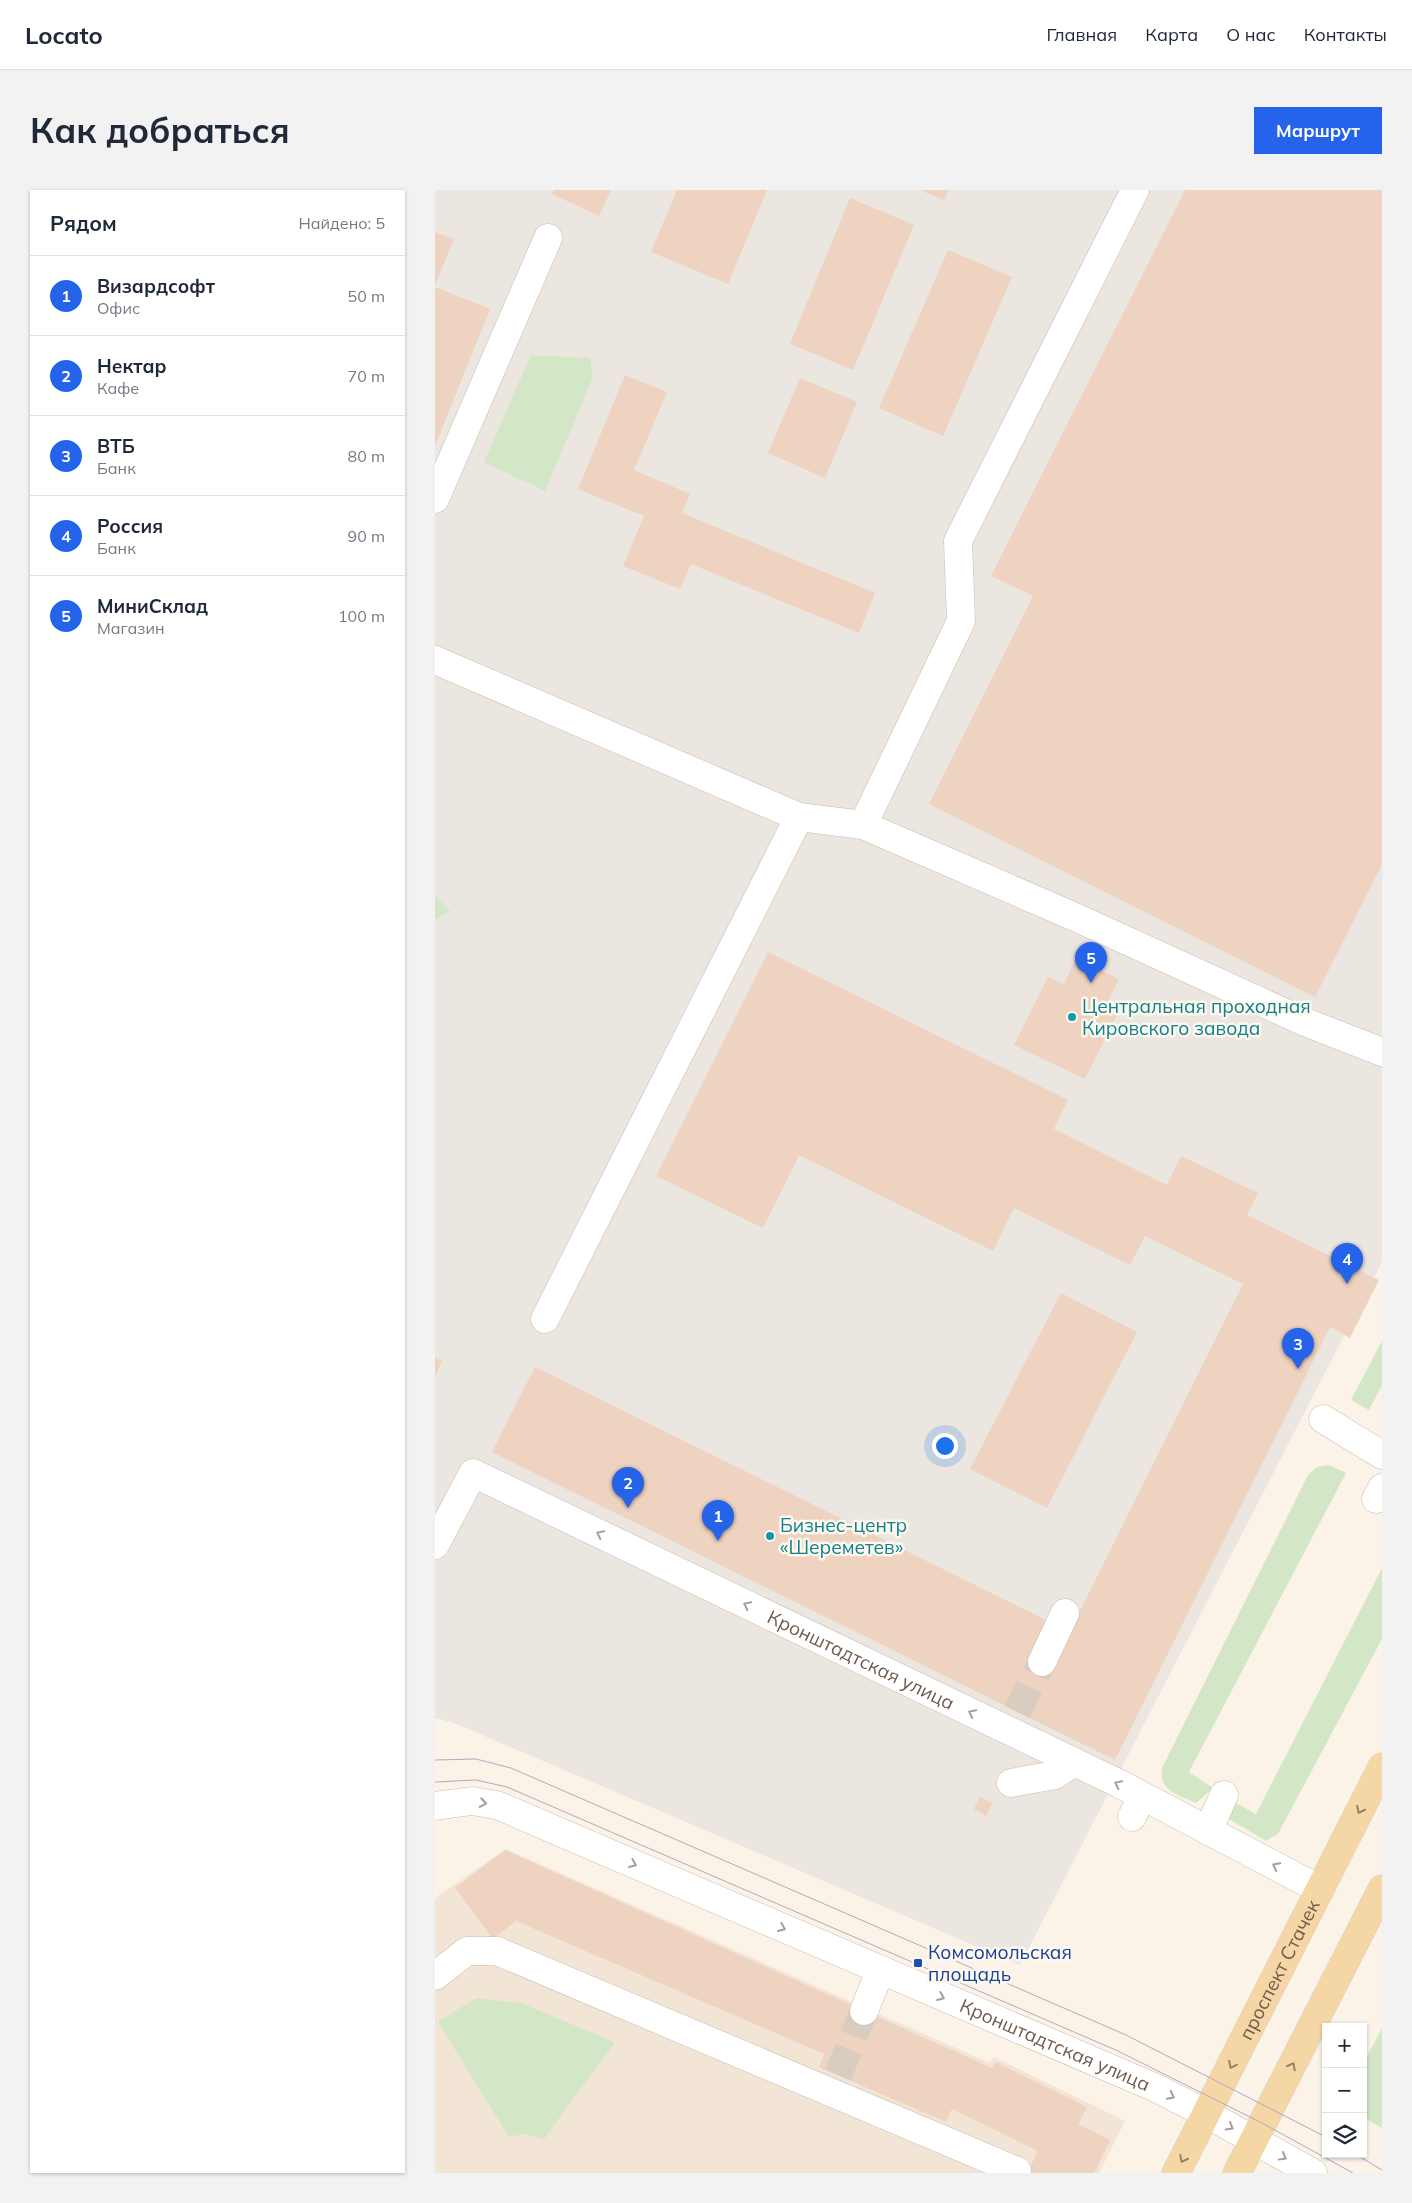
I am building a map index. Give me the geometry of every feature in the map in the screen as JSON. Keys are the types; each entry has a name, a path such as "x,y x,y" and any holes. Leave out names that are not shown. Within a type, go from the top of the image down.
{"main road":[{"name":"проспект Стачек","path":"1176,2173 1382,1767"},
{"path":"1237,2173 1378,1906"}],"street":[{"path":"863,825 961,621 958,541 1135,190"},
{"path":"435,499 548,238"},
{"path":"435,660 799,817 863,825 1075,917 1305,1022 1382,1052"},
{"path":"545,1319 799,817"},
{"path":"1323,1419 1382,1455"},
{"name":"Кронштадтская улица","path":"435,1545 444,1507 473,1473 1013,1721 1137,1806 1208,1831 1319,1889"},
{"path":"1042,1662 1065,1613"},
{"path":"1011,1783 1055,1775 1074,1762"},
{"path":"1208,1831 1224,1795"},
{"name":"Кронштадтская улица","path":"435,1806 471,1800 497,1805 1156,2088 1313,2173"},
{"path":"435,1976 467,1952 497,1951 835,2084 1016,2173"},
{"path":"864,2011 880,1971"}],"shaded area":[{"path":"435,190 1382,190 1382,1262 1020,1965 454,1723 435,1718"},
{"path":"506,1849 990,2063 994,2057 1125,2121 1099,2173 435,2173 435,1898"}],"green space":[{"path":"531,355 590,358 593,377 545,491 484,462"},
{"path":"435,896 450,911 435,920"},
{"path":"1382,1341 1382,1385 1369,1410 1351,1400"},
{"path":"1329,1465 1346,1473 1189,1772 1213,1788 1196,1803 1166,1787 1163,1782 1162,1768 1308,1475 1317,1467"},
{"path":"1382,1568 1382,1639 1278,1834 1266,1841 1229,1819 1232,1801 1256,1814"},
{"path":"476,1998 521,2003 615,2042 544,2139 524,2134 509,2137 438,2022"},
{"path":"1382,2028 1382,2128 1367,2119 1367,2056"}],"building":[{"path":"554,190 611,190 599,216 552,194"},
{"path":"677,190 767,190 728,284 651,252"},
{"path":"920,190 949,190 944,200"},
{"path":"1185,190 1382,190 1382,864 1315,997 929,804 1033,596 991,576"},
{"path":"850,198 914,225 853,370 790,344"},
{"path":"435,232 454,239 435,285"},
{"path":"948,250 1012,277 943,436 879,408"},
{"path":"435,287 490,309 435,446"},
{"path":"625,375 667,392 634,470 690,494 682,513 875,593 859,633 691,564 680,589 623,566 644,516 578,489"},
{"path":"800,378 857,402 825,478 768,453"},
{"path":"768,952 1068,1100 1054,1129 1167,1185 1181,1156 1258,1193 1247,1215 1379,1280 1350,1338 1330,1327 1115,1760 492,1452 535,1367 1048,1621 1052,1667 1243,1284 1145,1236 1130,1265 1014,1208 993,1251 799,1155 763,1228 656,1176"},
{"name":"Центральная проходная Кировского завода","path":"1076,958 1119,979 1106,1005 1119,1011 1085,1079 1014,1045 1048,977 1064,984"},
{"path":"1061,1293 1137,1332 1047,1508 970,1469"},
{"path":"435,1357 442,1361 435,1377"},
{"path":"980,1797 992,1803 986,1816 974,1809"},
{"path":"505,1850 992,2068 996,2062 1087,2107 1078,2124 1110,2140 1094,2173 1027,2173 1038,2151 952,2109 946,2122 819,2067 824,2054 516,1921 493,1939 455,1888"}],"tunnel":[{"path":"1017,1712 1042,1662"},
{"path":"838,2075 864,2011"}],"tram line":[{"path":"435,1760 476,1759 511,1768 1126,2035 1322,2135"},
{"path":"435,1782 476,1780 507,1787 1118,2051 1262,2123 1353,2173"},
{"path":"1362,2158 1382,2170"}],"place":[{"name":"МиниСклад","path":"1091,983"},
{"name":"Центральная проходная Кировского завода","path":"1072,1017"},
{"name":"Россия","path":"1347,1284"},
{"name":"ВТБ","path":"1298,1369"},
{"name":"Нектар","path":"628,1508"},
{"name":"Бизнес-центр «Шереметев»","path":"770,1536"},
{"name":"Визардсофт","path":"718,1541"},
{"name":"Комсомольская площадь","path":"918,1963"}]}
